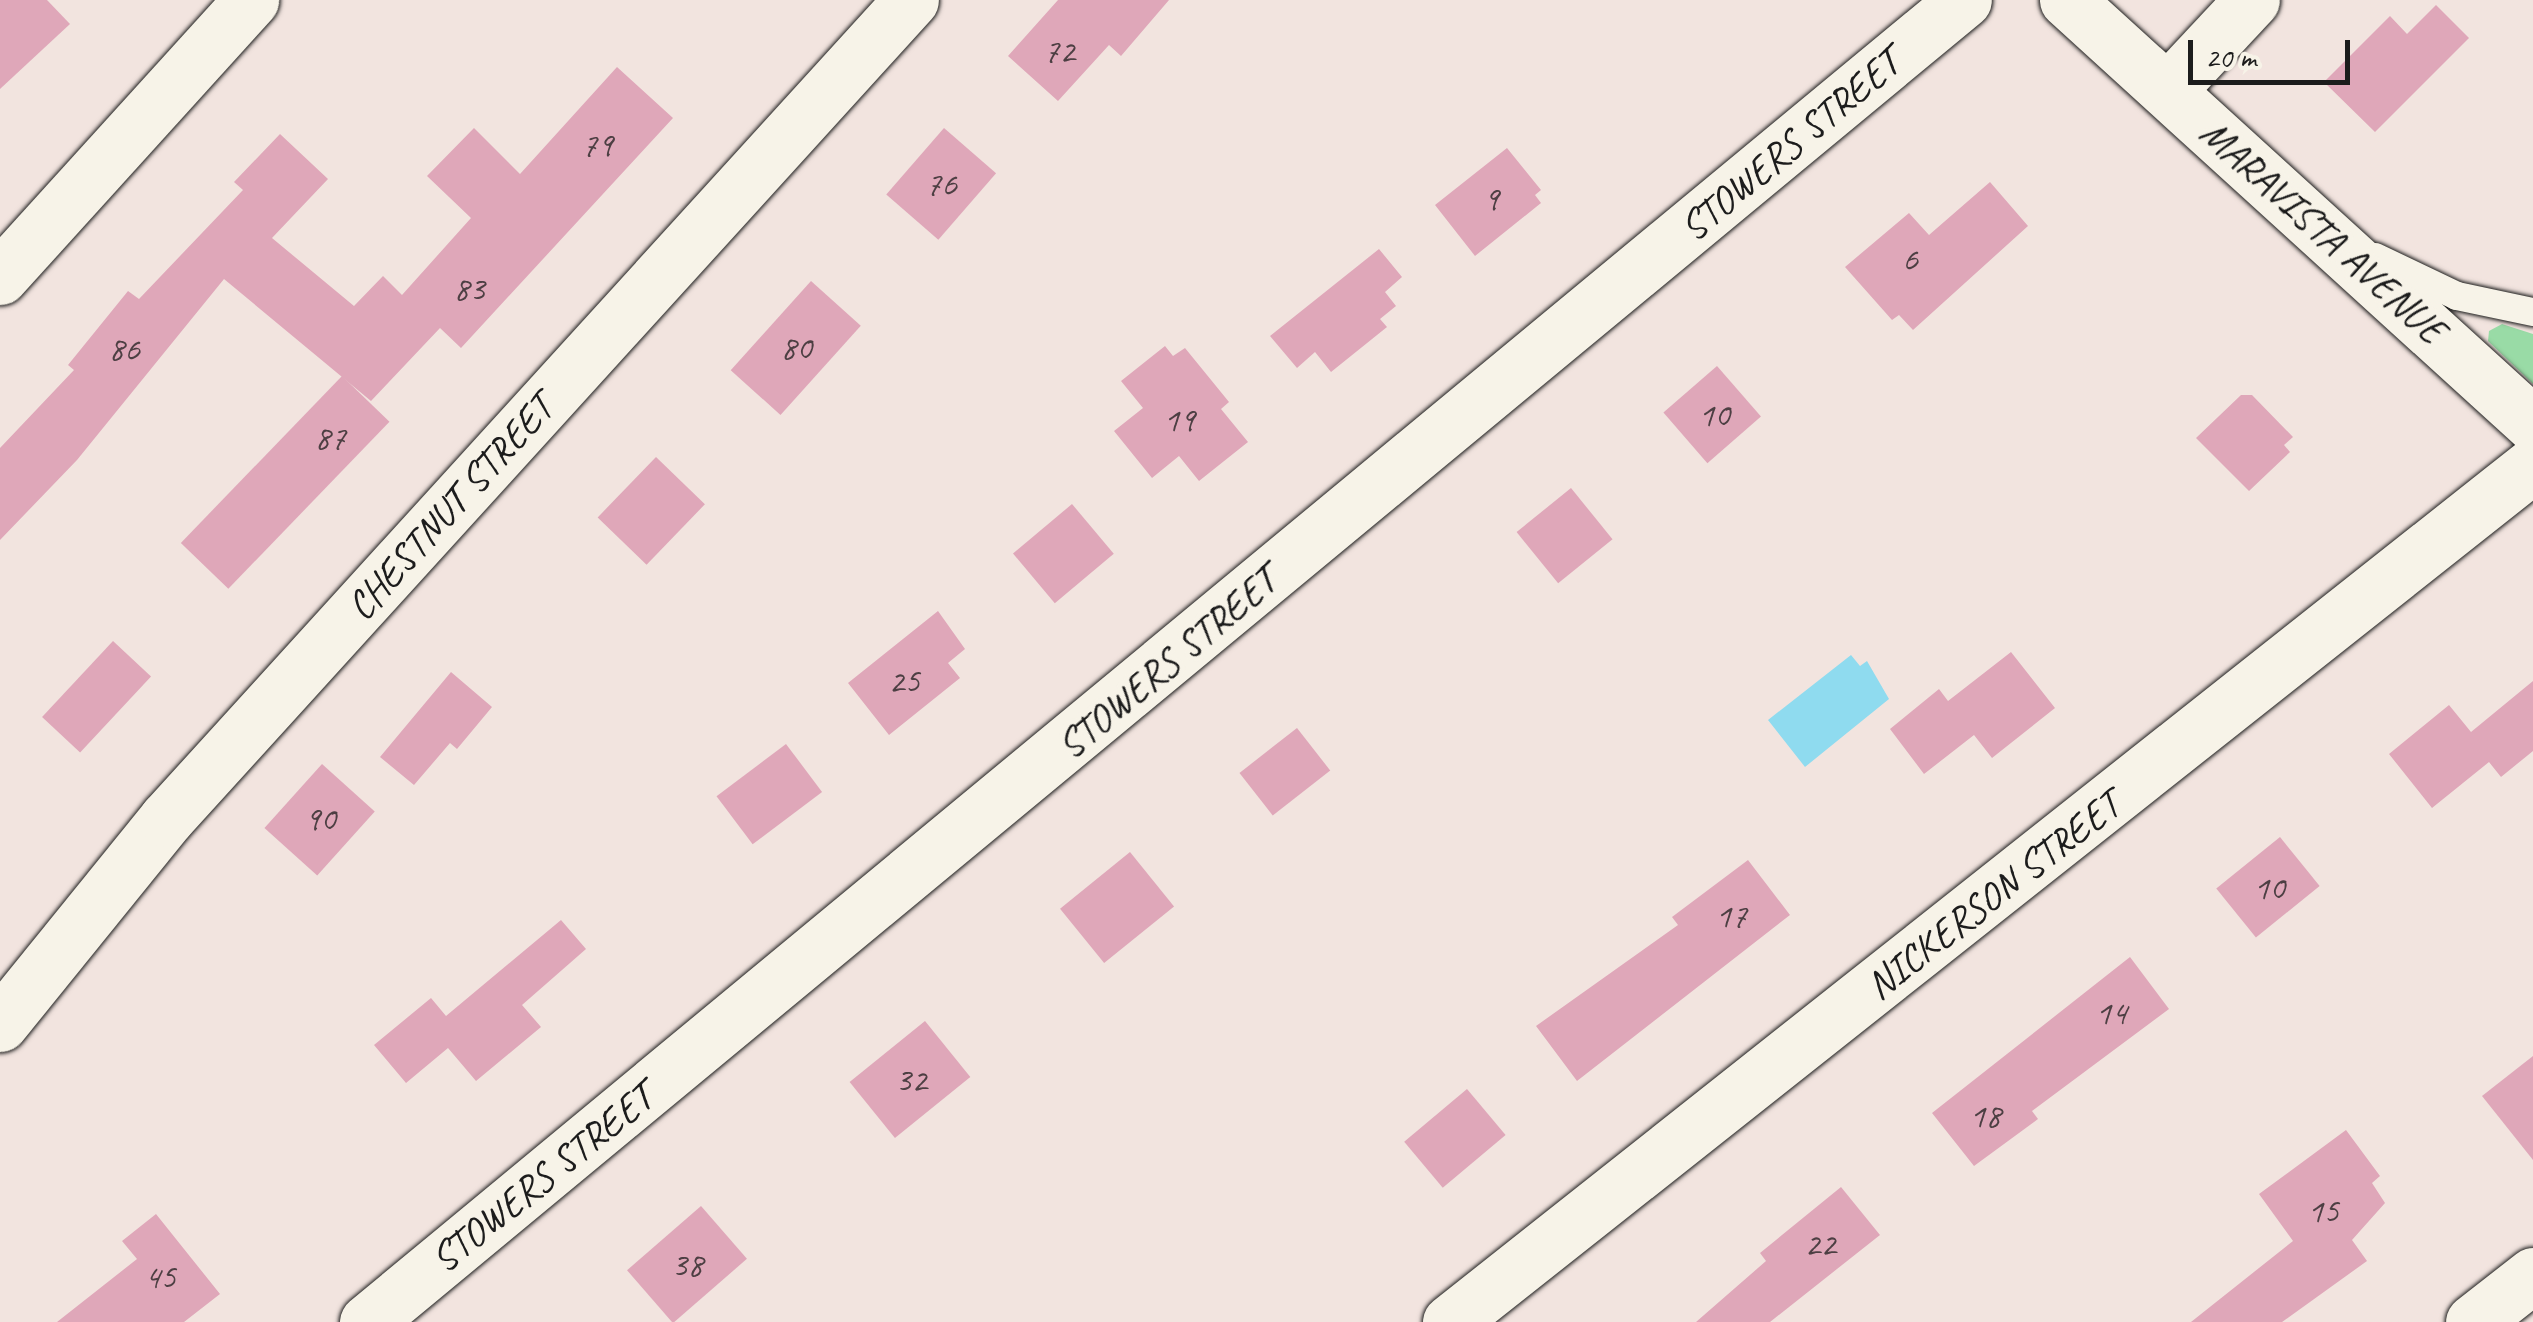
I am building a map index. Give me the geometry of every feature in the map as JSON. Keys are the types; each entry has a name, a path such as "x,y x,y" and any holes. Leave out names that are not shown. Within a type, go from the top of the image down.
{"street":[{"path":"0,277 250,0"},
{"name":"CHESTNUT STREET","path":"0,1024 166,819 911,0"},
{"name":"STOWERS STREET","path":"367,1322 1964,0"},
{"name":"MARAVISTA AVENUE","path":"2067,0 2533,424"},
{"path":"2168,90 2252,0"},
{"name":"NICKERSON STREET","path":"1450,1322 2533,466"},
{"path":"2474,1322 2533,1275"}],"lane":[{"path":"2326,232 2457,296 2533,312"}],"green space":[{"path":"2502,324 2533,334 2533,384 2488,341 2489,331"}],"water":[{"path":"1851,655 1860,666 1867,661 1889,699 1805,767 1768,720"}],"building":[{"path":"0,0 47,0 70,24 0,89"},
{"path":"1058,0 1169,0 1121,56 1109,45 1058,101 1008,56"},
{"path":"2436,5 2469,38 2375,132 2324,82 2390,16 2407,34"},
{"path":"617,67 673,118 461,348 440,328 371,401 224,279 77,460 0,540 0,448 74,370 68,365 128,291 139,299 243,190 234,182 280,134 328,179 272,238 354,306 383,276 402,295 471,218 427,176 474,128 520,174"},
{"path":"944,128 996,173 938,240 886,194"},
{"path":"1507,148 1541,190 1535,195 1541,203 1475,256 1435,205"},
{"path":"1990,182 2028,226 1913,330 1899,315 1892,320 1845,267 1909,213 1929,235"},
{"path":"1379,249 1402,277 1385,292 1396,306 1380,319 1387,327 1331,372 1315,352 1297,368 1270,336"},
{"path":"811,281 861,326 780,415 731,370"},
{"path":"1165,346 1173,356 1185,348 1229,402 1221,409 1248,442 1199,481 1179,456 1152,478 1114,431 1143,408 1121,381"},
{"path":"1717,366 1761,417 1707,463 1663,413"},
{"path":"342,376 389,422 228,589 181,543"},
{"path":"2241,395 2252,395 2293,437 2284,445 2290,452 2249,491 2196,438"},
{"path":"656,457 705,504 647,565 598,517"},
{"path":"1571,488 1613,539 1558,583 1517,532"},
{"path":"1072,504 1114,554 1055,603 1013,553"},
{"path":"938,611 965,649 948,663 960,678 889,735 848,683"},
{"path":"113,641 151,676 80,753 42,717"},
{"path":"2011,652 2055,708 1992,758 1974,735 1924,774 1890,729 1939,689 1948,701"},
{"path":"451,672 492,707 457,749 450,743 414,785 380,757"},
{"path":"2533,681 2533,751 2501,777 2489,762 2432,808 2389,754 2449,705 2471,732"},
{"path":"1297,728 1330,771 1273,815 1239,773"},
{"path":"786,744 822,792 753,844 717,796"},
{"path":"322,764 375,812 317,875 264,828"},
{"path":"2280,837 2320,886 2256,938 2216,889"},
{"path":"1130,852 1174,906 1104,963 1060,909"},
{"path":"1748,860 1790,915 1577,1081 1536,1026 1678,925 1672,917"},
{"path":"561,920 586,949 522,1005 541,1027 476,1081 448,1048 406,1083 374,1045 431,998 446,1016"},
{"path":"2130,957 2169,1009 2032,1111 2038,1119 1974,1166 1932,1113"},
{"path":"925,1021 970,1077 895,1138 850,1082"},
{"path":"2533,1056 2533,1160 2482,1096"},
{"path":"1467,1089 1506,1135 1443,1188 1404,1142"},
{"path":"2346,1130 2380,1176 2372,1183 2385,1203 2352,1240 2367,1261 2282,1322 2191,1322 2293,1241 2259,1194"},
{"path":"1841,1187 1880,1235 1770,1322 1696,1322 1766,1261 1760,1253"},
{"path":"701,1206 747,1259 674,1322 627,1270"},
{"path":"156,1214 220,1294 184,1322 57,1322 137,1259 122,1241"}]}
